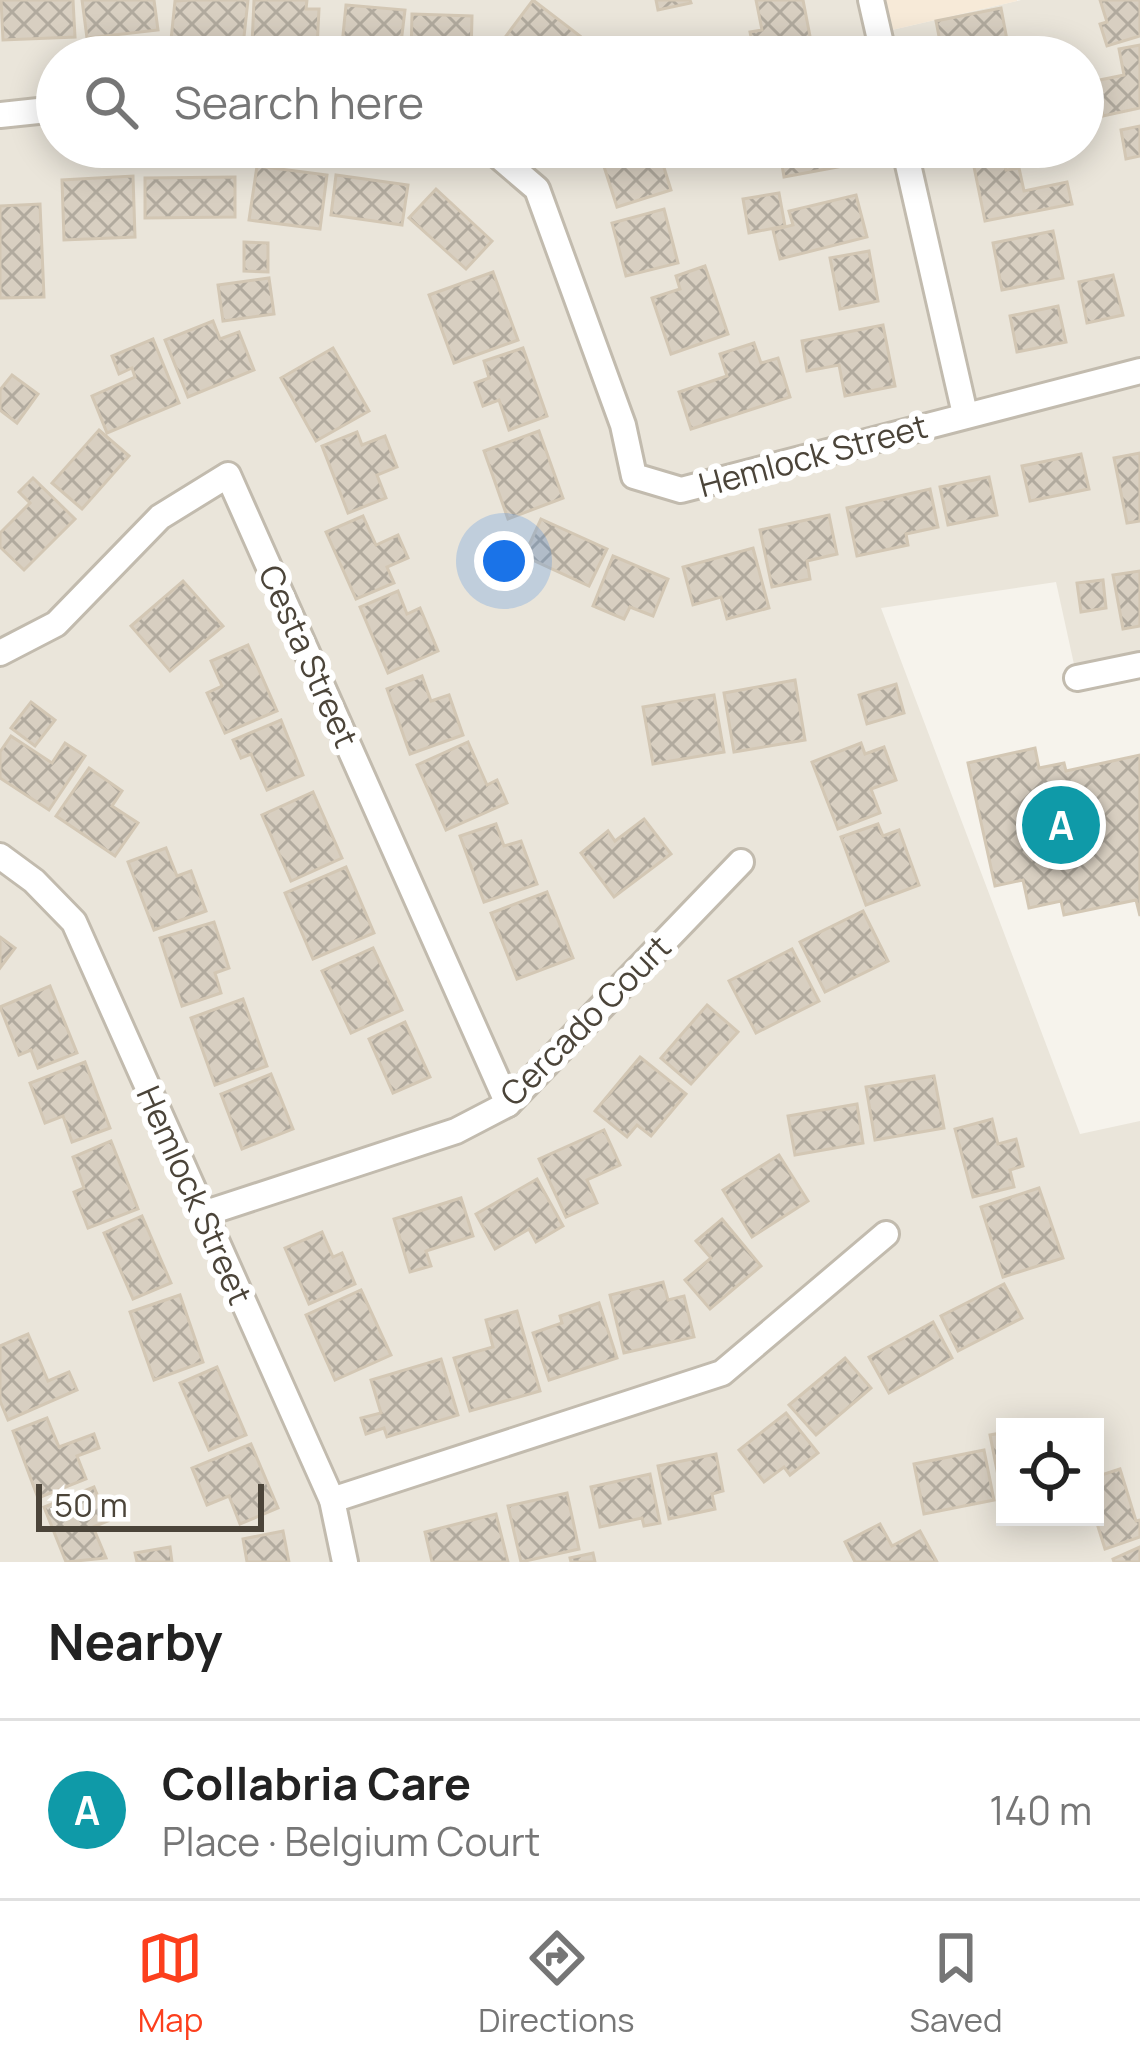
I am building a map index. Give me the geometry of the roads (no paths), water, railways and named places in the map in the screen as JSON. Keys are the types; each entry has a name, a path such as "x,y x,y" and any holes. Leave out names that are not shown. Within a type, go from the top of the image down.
{"street":[{"path":"871,0 879,36"},
{"path":"0,115 36,111"},
{"name":"Hemlock Street","path":"512,168 537,189 623,425 634,476 681,490 1140,371"},
{"path":"909,168 965,414"},
{"name":"Cesta Street","path":"0,653 56,624 160,517 228,475 508,1104"},
{"path":"1077,678 1140,665"},
{"name":"Hemlock Street","path":"0,856 34,881 74,922 332,1501 345,1562"},
{"name":"Cercado Court","path":"202,1214 456,1131 508,1104 741,862"},
{"path":"332,1501 722,1373 886,1234"}],"place":[{"name":"Collabria Care","path":"1061,825"}]}
